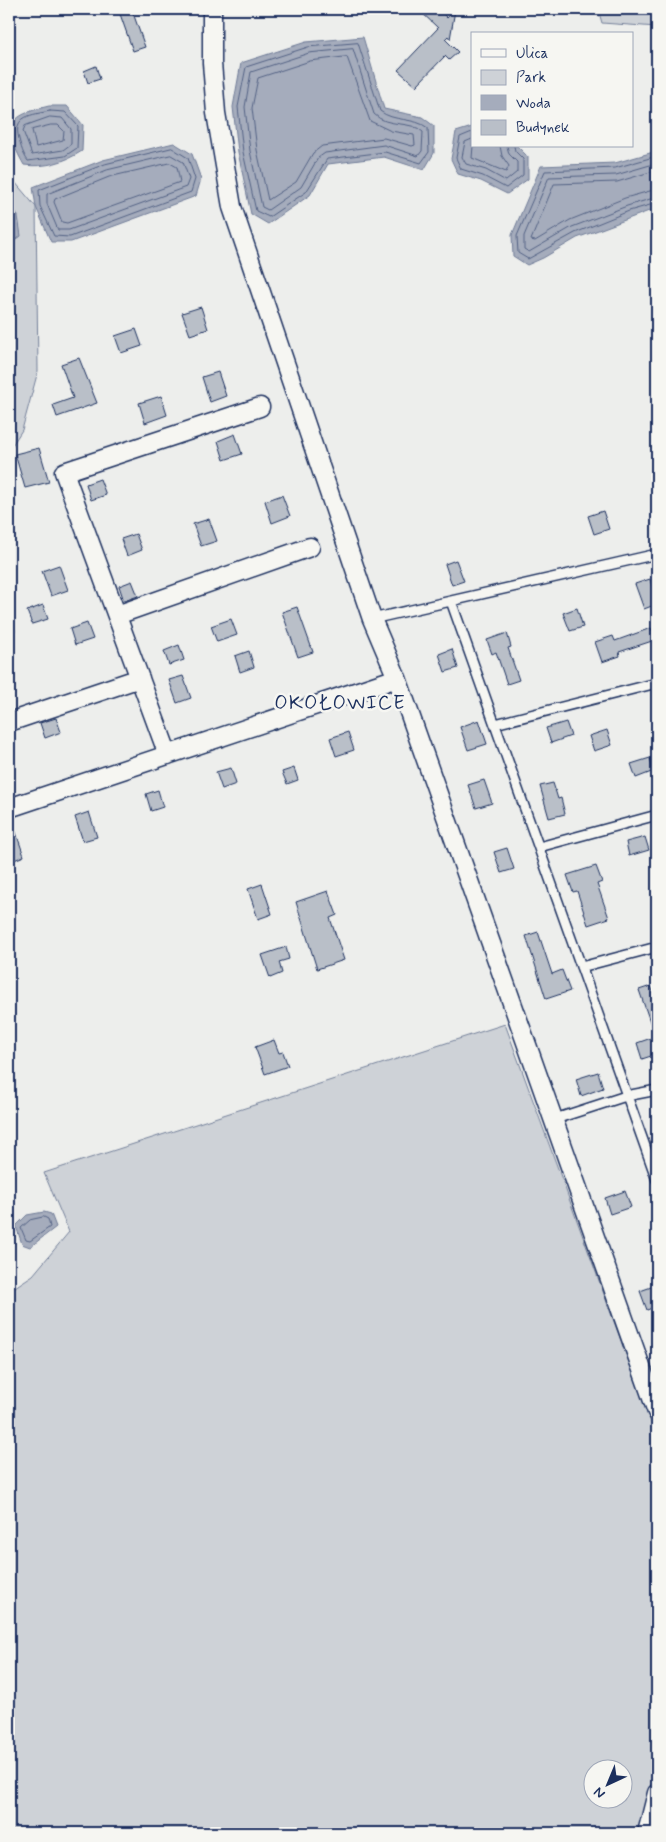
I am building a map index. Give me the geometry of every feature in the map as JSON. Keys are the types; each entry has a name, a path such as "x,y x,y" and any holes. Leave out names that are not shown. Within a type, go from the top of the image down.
{"street":[{"path":"212,9 212,63 216,113 232,207 372,619 397,678 555,1119 657,1412"},
{"path":"168,754 64,472 260,407"},
{"path":"117,615 310,547"},
{"path":"9,722 140,678"},
{"path":"9,808 397,678"},
{"path":"647,1833 657,1793"}],"lane":[{"path":"372,619 657,554"},
{"path":"451,601 657,1180"},
{"path":"495,724 657,683"},
{"path":"539,847 657,815"},
{"path":"581,967 657,947"},
{"path":"555,1119 626,1096 657,1090"}],"green space":[{"path":"598,9 657,9 657,27 602,23"},
{"path":"9,175 36,207 38,371 22,430 9,450"},
{"path":"9,602 15,631 9,634"},
{"path":"505,1024 657,1439 657,1833 9,1833 9,1291 33,1275 69,1232 44,1173"}],"water":[{"path":"363,37 384,109 422,117 434,126 434,153 424,170 384,157 328,164 310,195 268,224 251,214 238,152 233,107 241,63 306,42"},
{"path":"49,106 67,106 83,125 82,151 54,163 40,166 24,165 13,141 12,125 24,114"},
{"path":"471,127 471,148 519,148 528,157 528,179 507,194 481,181 458,174 451,159 456,132"},
{"path":"174,143 192,154 201,179 196,196 71,242 51,242 36,207 33,187 103,160"},
{"path":"657,151 657,208 577,238 527,265 513,256 512,235 541,166 615,163"},
{"path":"9,200 18,216 21,236 9,245"},
{"path":"44,1212 51,1214 56,1227 30,1247 22,1244 16,1226 27,1215"}],"building":[{"path":"418,9 438,9 447,18 455,10 450,39 448,36 445,39 458,52 449,60 445,56 416,86 398,70 438,28"},
{"path":"132,10 145,47 133,51 120,14"},
{"path":"96,66 100,79 88,83 84,71"},
{"path":"201,307 208,329 190,335 182,313"},
{"path":"136,329 142,346 121,353 115,336"},
{"path":"79,358 97,403 57,417 53,405 73,398 61,364"},
{"path":"218,372 226,396 210,402 202,377"},
{"path":"161,396 167,415 145,423 139,403"},
{"path":"235,434 242,454 224,460 218,441"},
{"path":"39,448 49,482 25,488 15,454"},
{"path":"100,479 106,495 91,500 86,484"},
{"path":"282,495 290,516 272,523 265,501"},
{"path":"603,511 609,529 594,534 588,516"},
{"path":"209,519 217,541 201,546 193,524"},
{"path":"136,534 142,550 127,556 121,539"},
{"path":"456,560 464,581 452,585 445,564"},
{"path":"59,565 68,590 51,596 42,571"},
{"path":"650,579 657,604 644,609 635,584"},
{"path":"132,581 138,596 124,601 119,586"},
{"path":"43,605 48,619 32,624 27,611"},
{"path":"297,607 313,652 298,657 282,612"},
{"path":"577,608 583,627 570,631 563,613"},
{"path":"231,619 237,635 217,642 211,626"},
{"path":"87,623 93,639 75,645 70,629"},
{"path":"651,628 655,640 619,652 620,656 602,662 595,642 613,636 615,641"},
{"path":"507,633 511,647 508,648 519,680 507,684 496,652 492,654 487,640"},
{"path":"179,645 184,660 169,665 164,651"},
{"path":"452,649 458,668 445,672 439,654"},
{"path":"249,651 254,667 240,672 235,656"},
{"path":"183,676 191,698 177,703 169,680"},
{"path":"56,718 61,732 45,738 40,723"},
{"path":"479,720 487,744 468,750 460,727"},
{"path":"566,722 571,736 551,743 546,728"},
{"path":"607,730 612,745 594,751 589,736"},
{"path":"348,732 354,750 336,756 330,738"},
{"path":"650,758 654,771 636,778 631,764"},
{"path":"231,768 236,784 222,789 216,772"},
{"path":"294,768 298,780 287,784 282,772"},
{"path":"484,780 492,803 476,808 468,785"},
{"path":"553,783 558,799 561,798 565,814 549,818 540,786"},
{"path":"158,790 163,807 151,811 146,794"},
{"path":"89,812 97,837 83,841 75,817"},
{"path":"9,818 11,818 24,856 9,862"},
{"path":"645,837 649,850 629,856 626,842"},
{"path":"507,848 514,869 501,873 494,852"},
{"path":"596,866 602,882 597,884 609,918 588,925 577,891 573,892 567,875"},
{"path":"262,884 272,914 258,919 248,889"},
{"path":"328,891 337,915 330,918 344,960 317,969 296,902"},
{"path":"538,932 552,974 562,970 570,991 546,999 526,936"},
{"path":"286,947 289,959 279,962 282,973 270,978 262,955"},
{"path":"651,986 657,1003 657,1036 655,1036 639,990"},
{"path":"657,1036 657,1054 642,1059 637,1043"},
{"path":"274,1040 279,1053 283,1052 288,1066 265,1074 255,1047"},
{"path":"598,1072 603,1088 581,1096 576,1079"},
{"path":"625,1191 631,1207 610,1214 605,1198"},
{"path":"657,1285 657,1306 647,1310 640,1291"}],"district":[{"name":"OKOŁOWICE","path":"340,703"}]}
